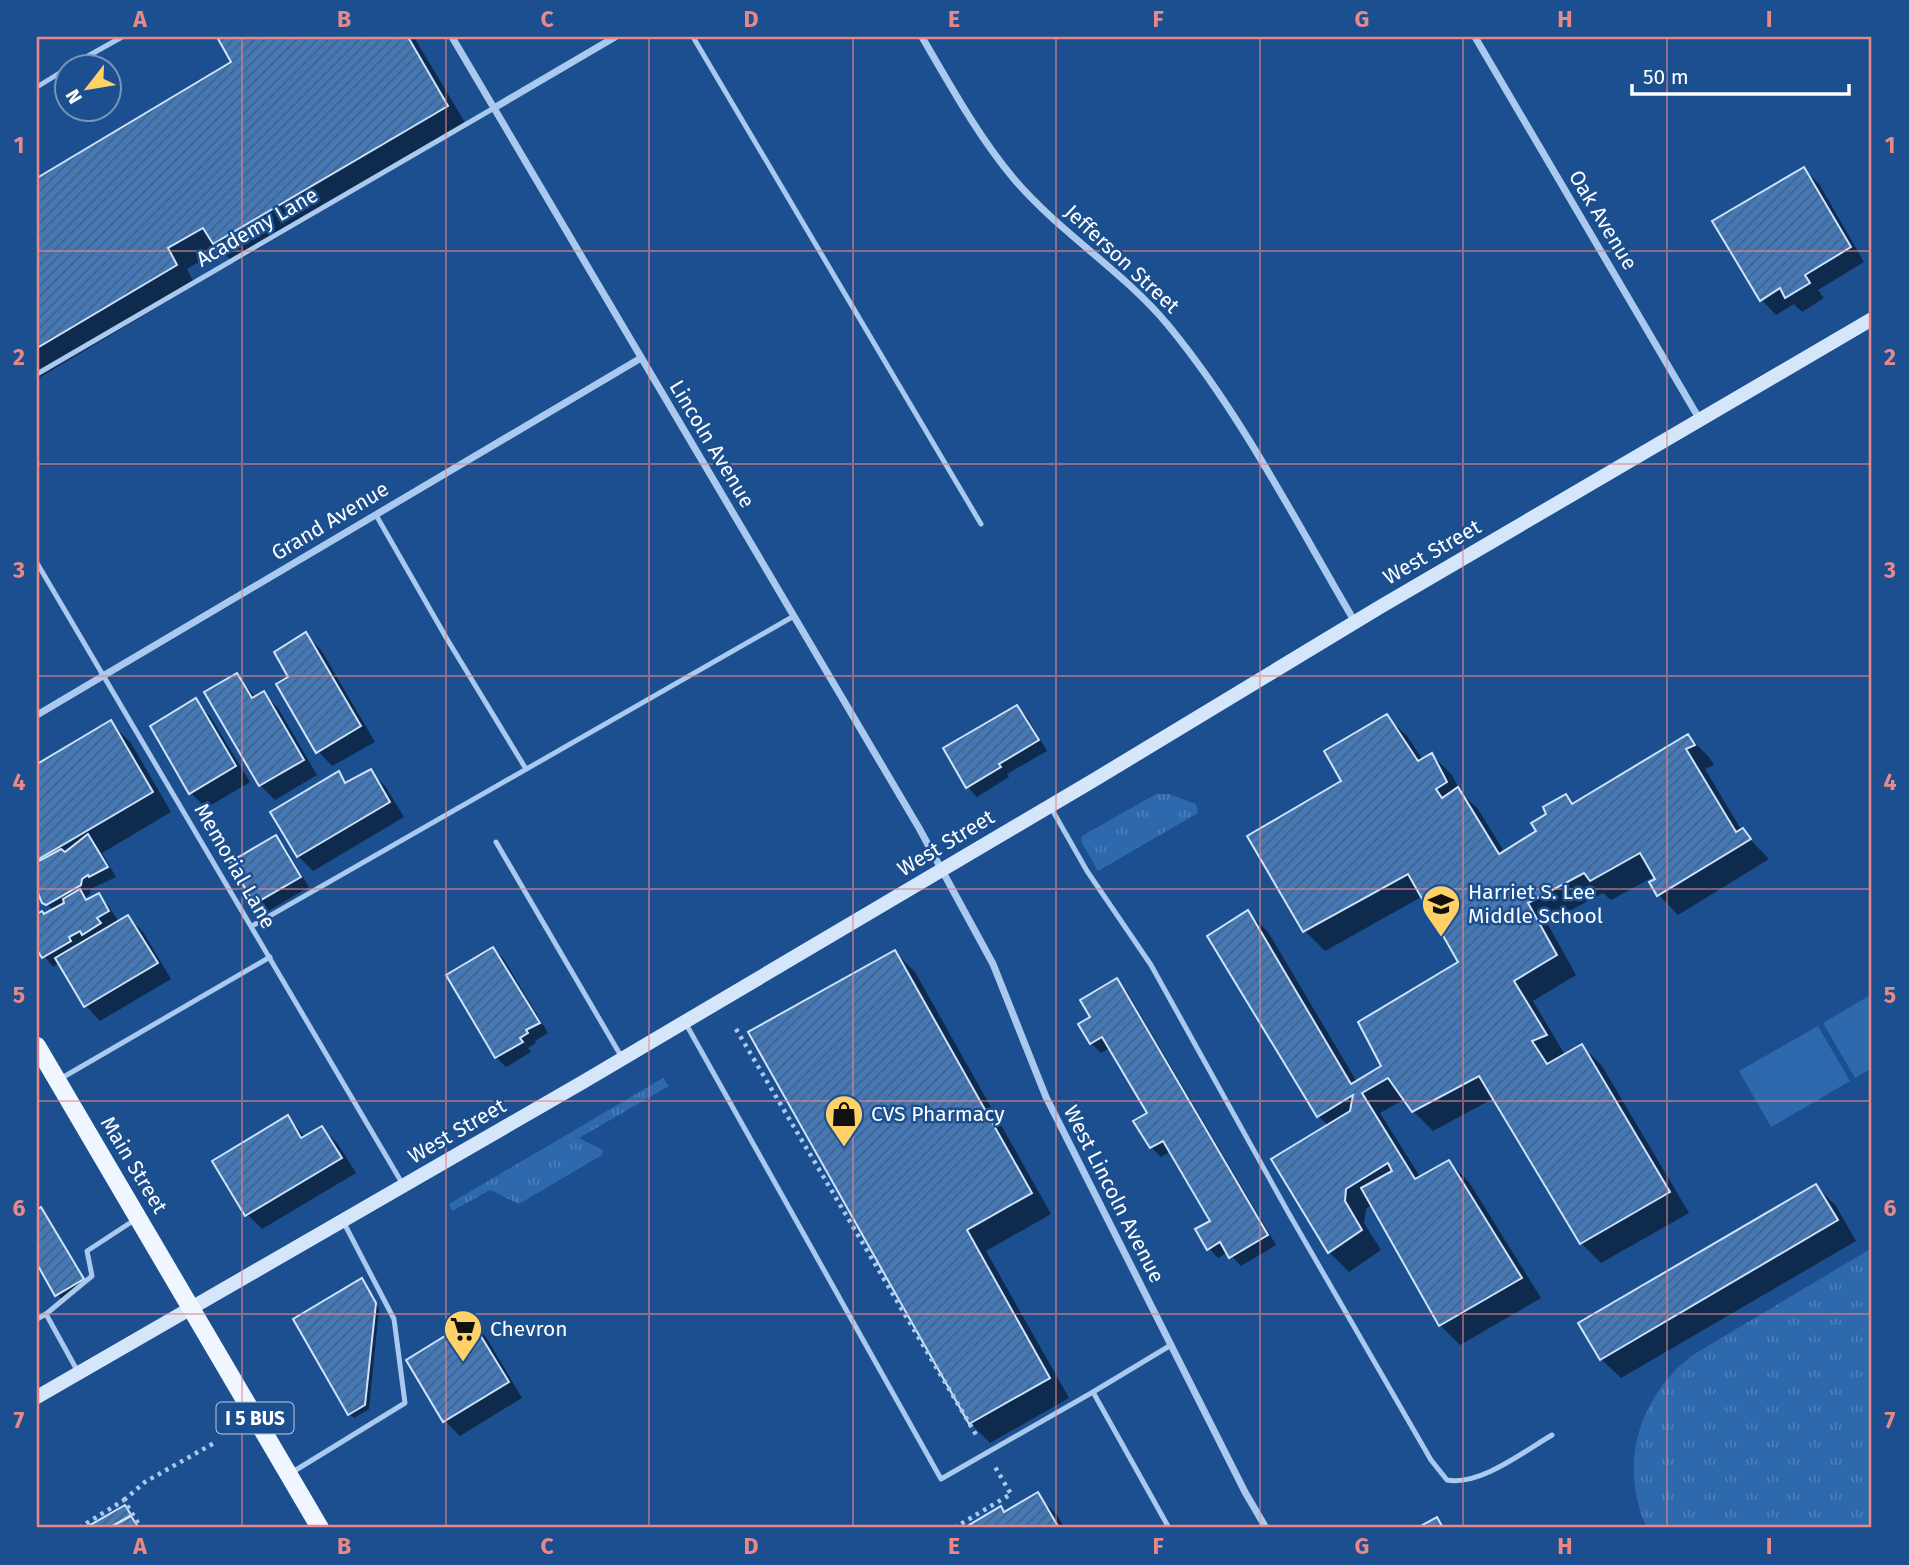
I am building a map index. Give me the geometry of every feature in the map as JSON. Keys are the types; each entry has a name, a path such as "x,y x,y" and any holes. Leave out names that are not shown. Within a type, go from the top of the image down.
{"main road":[{"name":"West Street","path":"37,1397 685,1022 1355,622 1872,319"},
{"name":"Main Street","path":"37,1046 191,1307"},
{"name":"I 5 BUS","path":"191,1307 320,1528"}],"street":[{"name":"Lincoln Avenue","path":"452,37 942,869"},
{"path":"494,108 615,37"},
{"name":"Jefferson Street","path":"922,37 987,143 1015,180 1139,296 1165,322 1196,360 1237,422 1355,622"},
{"name":"Oak Avenue","path":"1475,37 1700,421"},
{"name":"Grand Avenue","path":"37,715 641,358"},
{"name":"West Lincoln Avenue","path":"942,869 993,964 1051,1108 1266,1528"}],"lane":[{"path":"96,52 122,37"},
{"path":"693,37 981,524"},
{"path":"37,87 52,78"},
{"name":"Academy Lane","path":"37,374 494,108"},
{"path":"376,514 447,639 526,769"},
{"name":"Memorial Lane","path":"37,563 404,1186"},
{"path":"252,926 794,616"},
{"path":"1050,806 1087,872 1151,965 1288,1212 1431,1460 1447,1480 1459,1482 1486,1474 1552,1435"},
{"path":"496,842 622,1059"},
{"path":"57,1081 270,957"},
{"path":"685,1022 941,1479 1171,1345"},
{"path":"37,1319 92,1276 87,1251 138,1218"},
{"path":"288,1475 405,1403 394,1319 342,1220"},
{"path":"46,1314 78,1373"},
{"path":"1093,1392 1169,1528"}],"path":[{"path":"736,1029 1011,1494 954,1528"},
{"path":"79,1528 124,1500 145,1482 214,1443"},
{"path":"124,1500 141,1528"}],"green space":[{"path":"1156,794 1169,794 1196,804 1198,813 1098,871 1081,841 1082,836"},
{"path":"1872,994 1872,1068 1855,1078 1823,1023"},
{"path":"1818,1026 1850,1081 1771,1127 1739,1071"},
{"path":"663,1078 669,1086 579,1138 603,1150 602,1155 519,1204 490,1190 452,1211 449,1204"},
{"path":"1872,1248 1872,1528 1647,1528 1638,1504 1634,1457 1638,1434 1646,1413 1673,1373 1691,1356"}],"building":[{"path":"217,37 408,37 448,106 213,244 203,228 168,248 177,265 37,348 37,178 231,62"},
{"path":"1804,167 1851,247 1805,275 1810,283 1785,298 1780,288 1760,301 1712,221"},
{"path":"306,632 361,726 316,753 276,684 288,677 274,652"},
{"path":"237,673 252,698 264,691 304,760 259,786 204,692"},
{"path":"196,698 236,766 189,794 150,726"},
{"path":"1017,705 1039,740 966,788 943,748"},
{"path":"1387,714 1418,761 1432,753 1447,782 1436,789 1442,798 1458,787 1499,854 1536,831 1531,823 1546,814 1543,807 1566,794 1572,804 1688,734 1695,745 1686,749 1736,832 1743,828 1751,839 1657,896 1649,882 1655,879 1640,853 1590,881 1584,873 1528,903 1557,955 1514,981 1547,1035 1532,1041 1547,1064 1582,1044 1670,1192 1580,1244 1479,1076 1412,1112 1388,1078 1362,1093 1415,1179 1449,1160 1522,1278 1439,1326 1361,1188 1392,1171 1388,1163 1346,1189 1345,1201 1362,1230 1328,1253 1271,1159 1350,1111 1353,1095 1317,1117 1207,936 1248,910 1351,1084 1381,1066 1358,1022 1458,962 1408,874 1303,932 1247,836 1341,781 1324,751"},
{"path":"111,720 153,792 37,860 37,764"},
{"path":"371,769 390,802 297,857 270,812 339,771 345,783"},
{"path":"88,834 108,867 89,877 88,875 82,879 81,885 46,905 42,903 37,891 37,862 61,849 65,852"},
{"path":"276,835 301,877 254,904 230,862"},
{"path":"80,889 86,900 99,893 109,911 97,918 101,923 82,935 80,931 69,937 71,941 42,958 37,950 37,914 42,911 44,914 64,903 63,899"},
{"path":"128,915 158,963 84,1007 55,958"},
{"path":"493,947 540,1023 526,1030 528,1033 520,1038 523,1042 495,1058 446,975"},
{"path":"895,950 1032,1193 967,1230 1050,1378 969,1424 748,1032"},
{"path":"1117,978 1268,1235 1229,1258 1220,1242 1207,1250 1195,1229 1210,1221 1163,1141 1150,1148 1133,1121 1147,1113 1102,1037 1090,1044 1078,1024 1090,1017 1080,1000"},
{"path":"288,1115 301,1138 322,1126 342,1158 245,1216 212,1161"},
{"path":"1816,1184 1838,1220 1600,1360 1578,1323"},
{"path":"41,1207 84,1279 55,1296 37,1264 37,1210"},
{"path":"362,1278 376,1303 365,1405 348,1415 293,1319"},
{"path":"471,1320 509,1382 443,1422 406,1360"},
{"path":"1038,1492 1059,1528 964,1528 1001,1506 1004,1512"},
{"path":"125,1505 131,1515 109,1528 85,1528"},
{"path":"131,1516 139,1528 109,1528"},
{"path":"1437,1517 1443,1528 1417,1528"}],"place":[{"name":"Harriet S. Lee Middle School","path":"1441,938"},
{"name":"CVS Pharmacy","path":"844,1148"},
{"name":"Chevron","path":"463,1363"}]}
